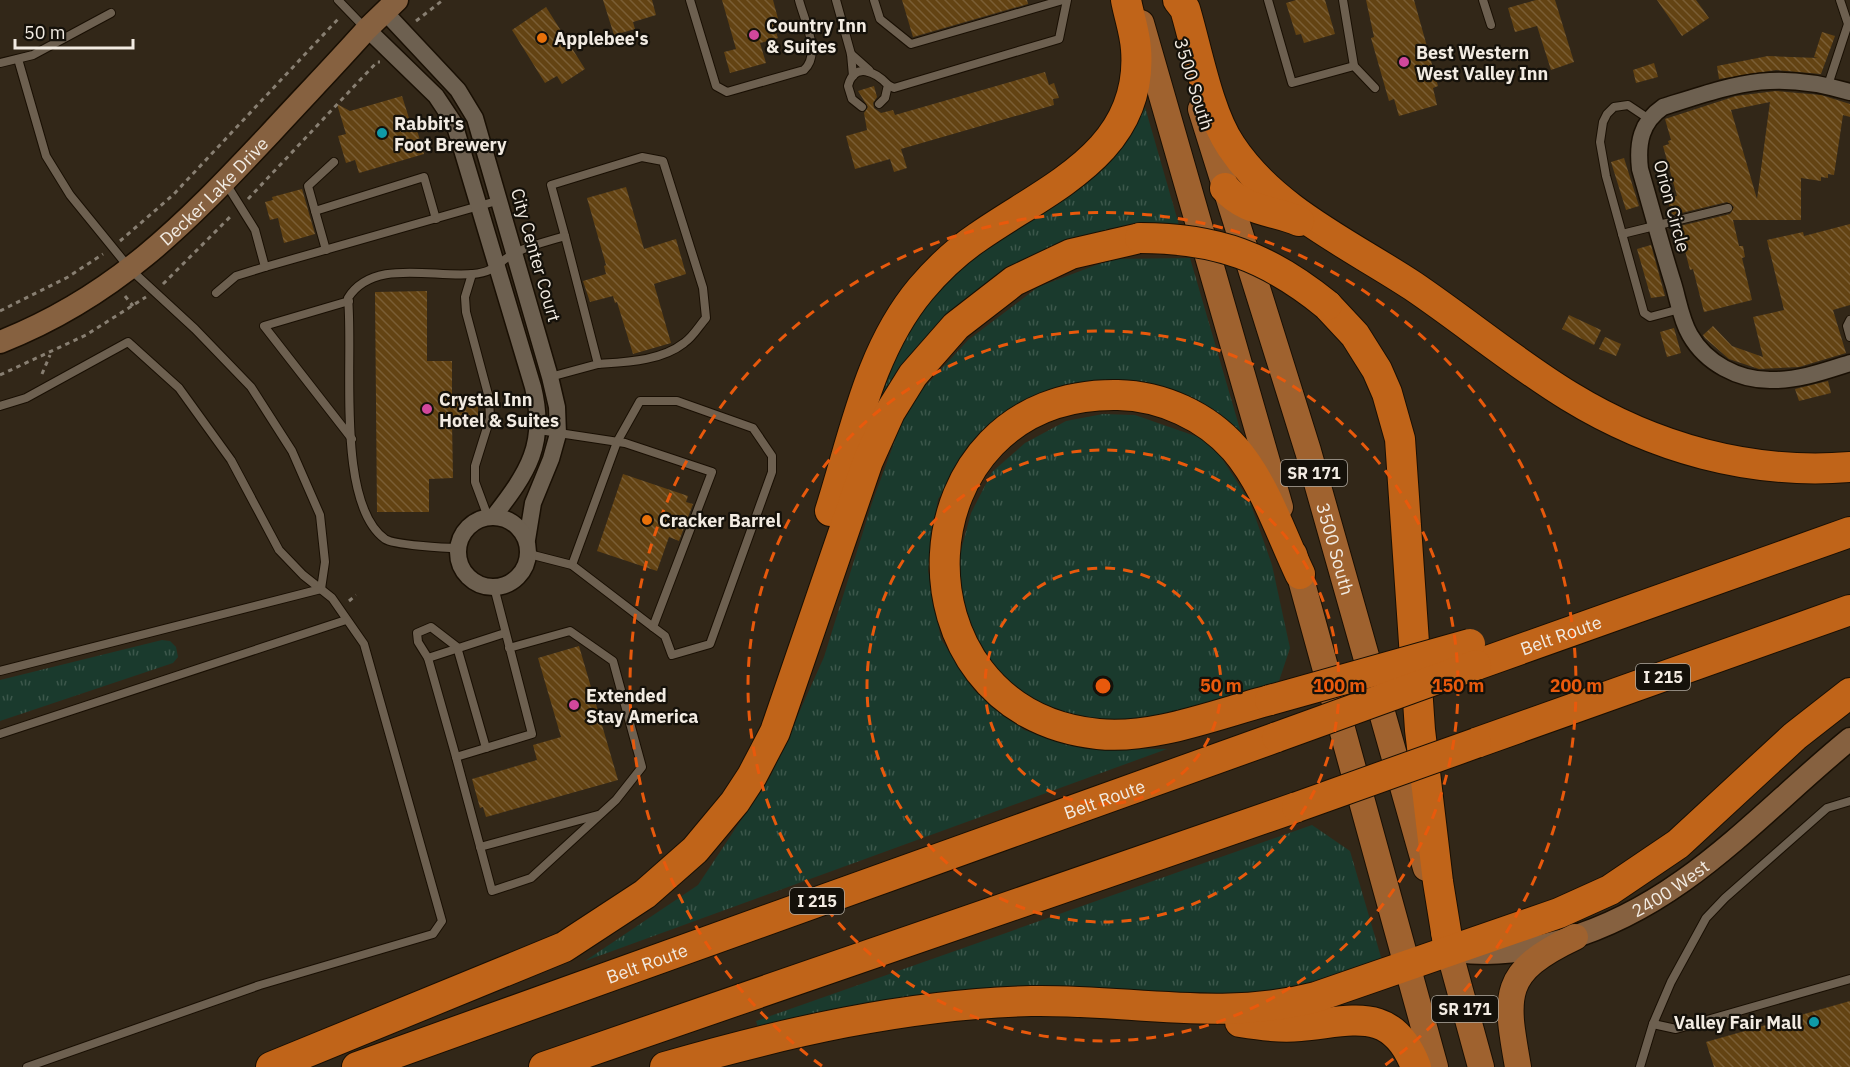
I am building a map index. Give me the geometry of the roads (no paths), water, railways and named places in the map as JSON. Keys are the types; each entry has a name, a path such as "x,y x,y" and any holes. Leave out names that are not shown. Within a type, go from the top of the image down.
{"highway":[{"path":"617,914 656,877 696,833 733,782 748,754 770,704 870,382 886,343 902,315 934,274 964,247 1084,167 1106,144 1121,120 1131,93 1136,63 1136,48 1126,0"},
{"path":"1178,0 1185,9 1219,124 1230,145 1271,192 1332,235 1413,287 1567,395 1606,418 1688,451 1729,461 1780,468 1850,466"},
{"path":"1225,188 1235,200 1251,208 1290,218 1332,235"},
{"path":"271,1067 544,956 583,937 645,894 695,850 735,802 760,762 784,709 872,451 901,393 926,358 976,308 1030,272 1080,251 1140,238 1199,241 1234,249 1286,274 1327,305 1355,335 1377,370 1387,393 1400,439 1420,729 1433,845 1449,950"},
{"path":"1300,574 1256,479 1233,447 1193,415 1142,397 1106,395 1070,400 1035,413 1017,423 1001,436 976,463 959,491 948,523 944,577 956,629 985,675 1027,711 1080,731 1117,735 1154,730 1270,700 1473,655"},
{"name":"Belt Route","path":"357,1067 1277,737 1473,655 1634,608 1850,532"},
{"name":"I 215","path":"544,1067 1297,807 1850,610"},
{"path":"665,1067 746,1044 817,1028 960,1007 1061,1001 1200,1010 1254,1009 1295,1002 1567,909 1634,876 1678,844 1796,736 1850,693"},
{"path":"1200,1010 1239,1022 1277,1026 1367,1020 1393,1033 1408,1050 1416,1067"}],"main road":[{"name":"3500 South","path":"1134,0 1300,574 1435,1067"},
{"name":"3500 South","path":"1168,0 1334,540 1481,1067"},
{"path":"1518,1067 1509,1017 1509,1005 1515,982 1536,959 1575,937"}],"street":[{"name":"Decker Lake Drive","path":"0,342 63,313 131,270 178,230 391,6"},
{"name":"City Center Court","path":"391,6 458,90 475,118 557,406 558,434 551,459 533,503 522,574 504,586 494,587"},
{"path":"367,29 443,104 454,123 481,206 537,401 539,430 532,458 514,490 491,516 474,522 466,528 458,548 461,567 467,576 484,586 494,587"},
{"path":"1649,119 1663,107 1754,82 1779,78 1828,85 1850,92"},
{"name":"Orion Circle","path":"1649,119 1642,132 1638,150 1640,169 1680,309 1689,334 1702,350 1717,364 1751,378 1788,379 1850,363"},
{"path":"491,516 515,524 528,547"},
{"name":"2400 West","path":"1449,950 1489,955 1575,937 1631,915 1683,884 1850,739"}],"lane":[{"path":"338,0 367,29"},
{"path":"690,0 716,86 728,92 804,70 811,63 813,54 799,0"},
{"path":"836,0 851,54 853,75 850,80 849,93 852,99 862,107"},
{"path":"851,54 888,86 894,88 1059,39 1065,0 911,44 880,20 874,0"},
{"path":"1268,0 1292,83 1354,66"},
{"path":"1343,0 1354,66 1375,88"},
{"path":"1483,0 1491,25"},
{"path":"1828,85 1848,24 1840,0"},
{"path":"0,63 18,59 58,43 111,13"},
{"path":"18,59 46,156 70,195 131,270 195,328 251,387 292,451 320,515 325,562 321,589"},
{"path":"853,75 869,70"},
{"path":"879,104 885,98 888,86"},
{"path":"1649,119 1635,108 1622,104 1614,107 1603,122 1600,142 1603,164 1644,313 1650,317 1680,309"},
{"path":"464,150 484,144"},
{"path":"550,377 598,364 632,361 664,354 685,343 706,318 703,288 663,161 642,157 551,185 598,364"},
{"path":"326,250 308,186 333,162"},
{"path":"315,211 424,177 436,219"},
{"path":"225,182 255,230 266,267"},
{"path":"216,293 236,276 500,200"},
{"path":"1622,234 1728,208"},
{"path":"458,548 387,540 370,524 357,494 352,439 349,302 356,286 377,276 404,273 472,274 499,267 515,252 565,236"},
{"path":"472,274 465,297 466,312 489,398 490,418 475,466 475,482 491,516"},
{"path":"349,302 264,326 352,439"},
{"path":"1850,320 1847,326 1850,337"},
{"path":"0,406 27,398 128,342 179,388 231,460 279,550 332,598 364,644 442,921 433,934 249,989 27,1067"},
{"path":"528,547 572,565 665,636 672,655 710,644 772,472 772,456 753,428 677,401 640,401 617,442 572,565"},
{"path":"539,430 617,442 712,472 653,627"},
{"path":"456,757 532,734 494,587"},
{"path":"0,671 321,589"},
{"path":"0,734 346,620"},
{"path":"486,748 457,647 437,629 430,627 422,629 417,633 418,642 428,658 492,891 531,878 616,800 642,767 613,661 570,631 509,648"},
{"path":"428,658 505,633"},
{"path":"1643,1065 1653,1024 1675,974 1712,910 1827,808 1850,801"},
{"path":"480,846 601,814"},
{"path":"1653,1024 1676,1029 1850,979"}],"place":[{"name":"Country Inn & Suites","path":"754,35"},
{"name":"Applebee's","path":"542,38"},
{"name":"Best Western West Valley Inn","path":"1404,62"},
{"name":"Rabbit's Foot Brewery","path":"382,133"},
{"name":"Crystal Inn Hotel & Suites","path":"427,409"},
{"name":"Cracker Barrel","path":"647,520"},
{"name":"Extended Stay America","path":"574,705"},
{"name":"Valley Fair Mall","path":"1814,1022"}]}
